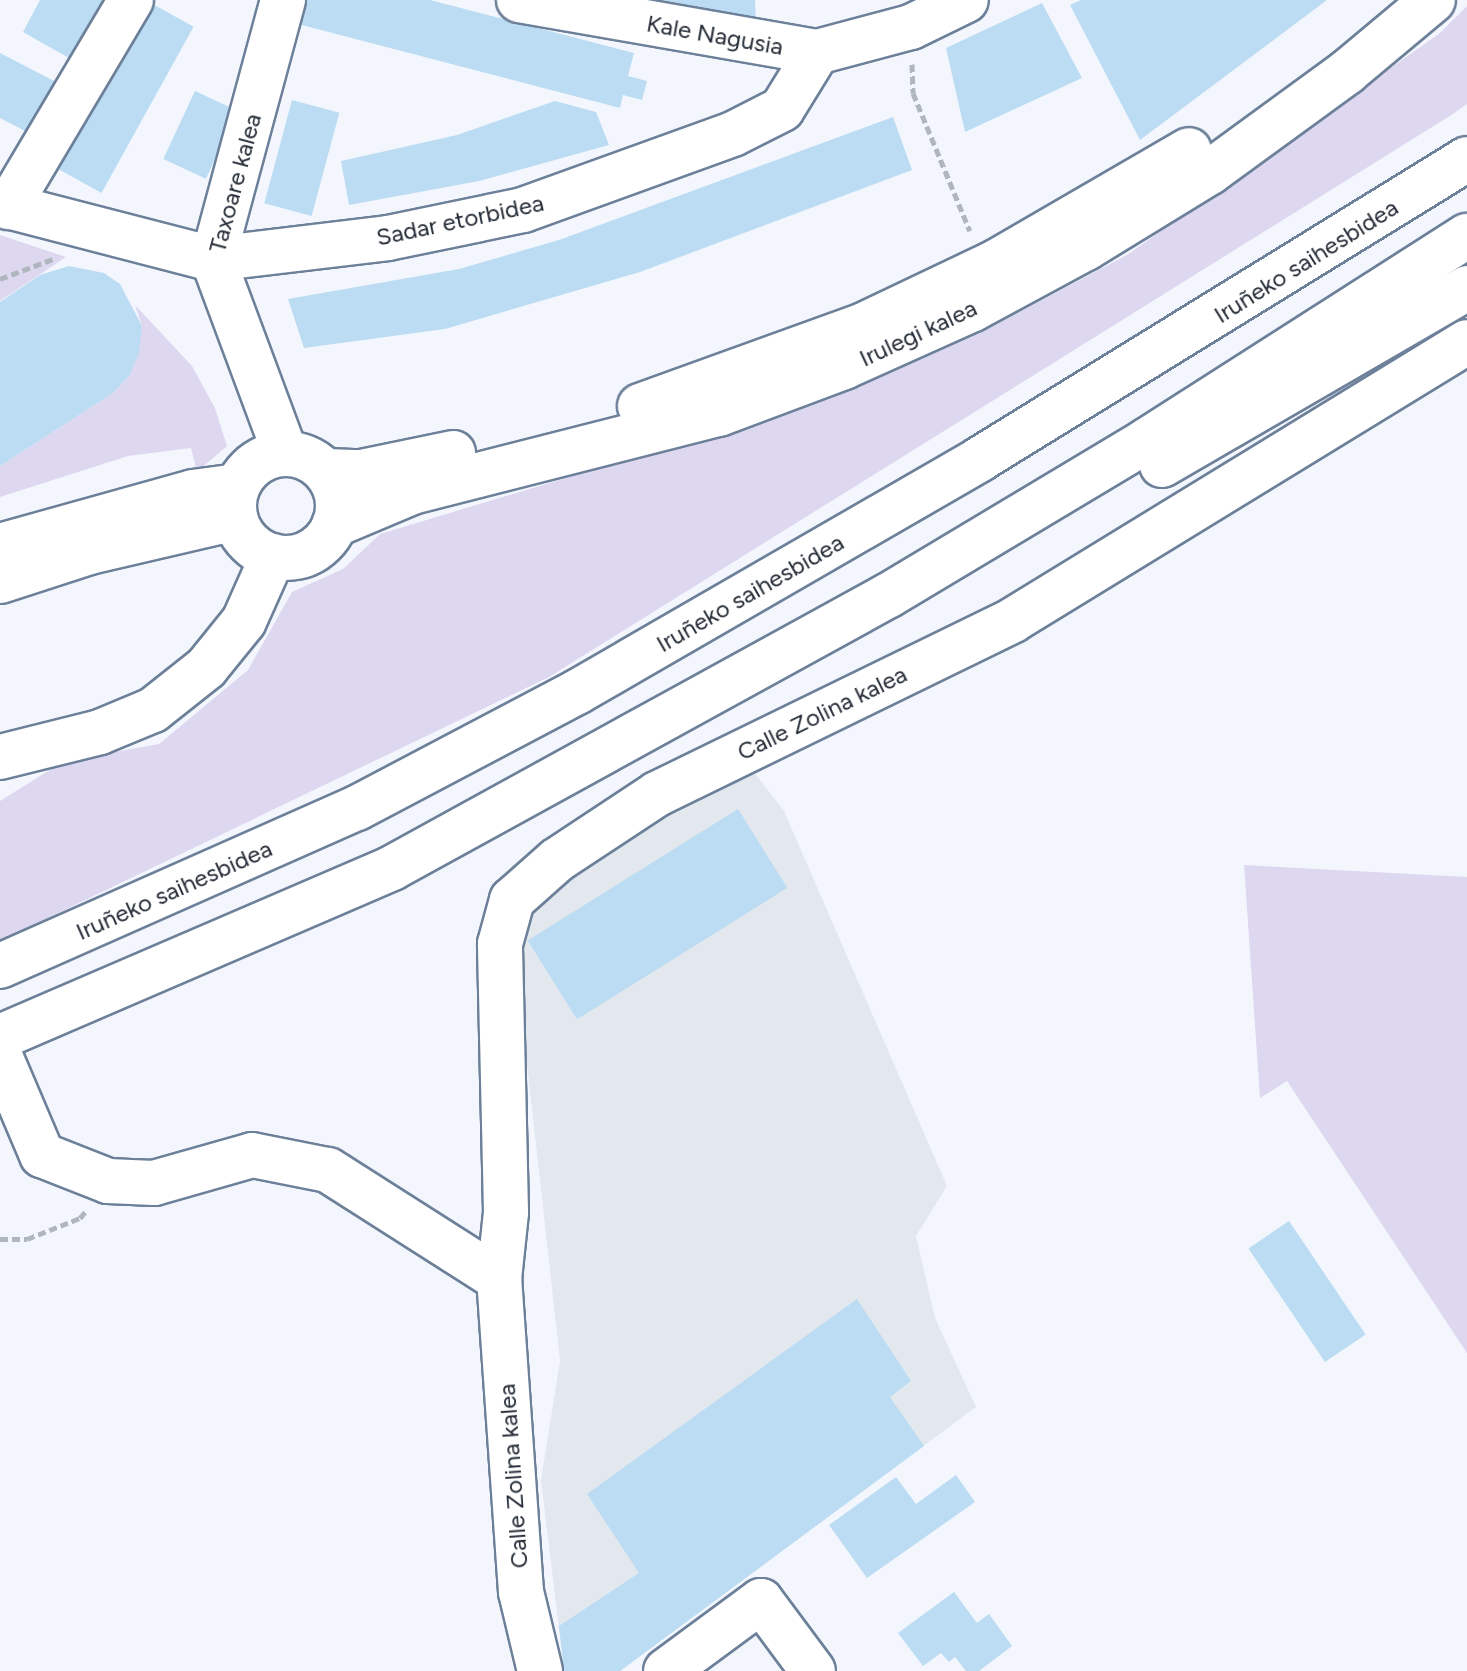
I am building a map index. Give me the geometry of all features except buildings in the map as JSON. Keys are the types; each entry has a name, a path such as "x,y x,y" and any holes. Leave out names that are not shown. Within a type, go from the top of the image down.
{"main road":[{"path":"4,205 131,0"},
{"name":"Taxoare kalea","path":"283,0 213,259 285,453"},
{"name":"Kale Nagusia","path":"519,0 817,52"},
{"path":"817,52 911,27 966,0"},
{"name":"Irulegi kalea","path":"325,471 361,472 551,433 686,392 866,324 985,267 1184,154 1389,0"},
{"name":"Irulegi kalea","path":"334,525 412,492 719,414 844,367 973,309 1086,248 1210,172 1347,72 1433,0"},
{"name":"Sadar etorbidea","path":"4,205 213,259 388,238 523,210 733,134 782,109 817,52"},
{"path":"980,459 1175,317 1467,131"},
{"name":"Iruñeko saihesbidea","path":"0,966 357,808 577,692 980,459 1467,159"},
{"path":"0,1037 392,868 964,550 1467,236"},
{"path":"964,550 1044,534 1467,288"},
{"name":"Calle Zolina kalea","path":"540,1671 521,1592 499,1279 506,1212 500,944 512,900 557,860 657,794 1013,620 1467,342"},
{"path":"285,453 325,471 338,502 334,525 311,551 273,556 250,542 236,502 249,468 285,453"},
{"path":"0,546 193,492 236,502"},
{"path":"0,581 236,502"},
{"path":"0,757 100,732 153,710 206,668 244,621 273,556"},
{"path":"0,1056 42,1155 108,1181 154,1183 252,1155 328,1170 499,1279"},
{"path":"666,1671 761,1601 813,1671"}],"path":[{"path":"911,27 913,93 985,267"},
{"path":"0,1239 27,1239 80,1218 108,1181"}],"shaded area":[{"path":"1467,6 1467,104 1453,114 549,677 0,941 0,801 64,761 159,744 248,670 292,592 343,569 380,534 755,421 888,374 980,333 1127,255 1440,33"},
{"path":"0,235 66,257 0,301"},
{"path":"135,305 192,366 215,408 227,446 197,472 191,448 128,456 0,497 0,466 113,393 130,375 142,326"},
{"path":"754,772 784,811 947,1186 916,1236 935,1318 976,1407 620,1671 564,1671 541,1480 560,1361 514,946 524,914 591,851 700,791"},
{"path":"1244,865 1467,877 1467,1353 1287,1081 1260,1098"}]}
